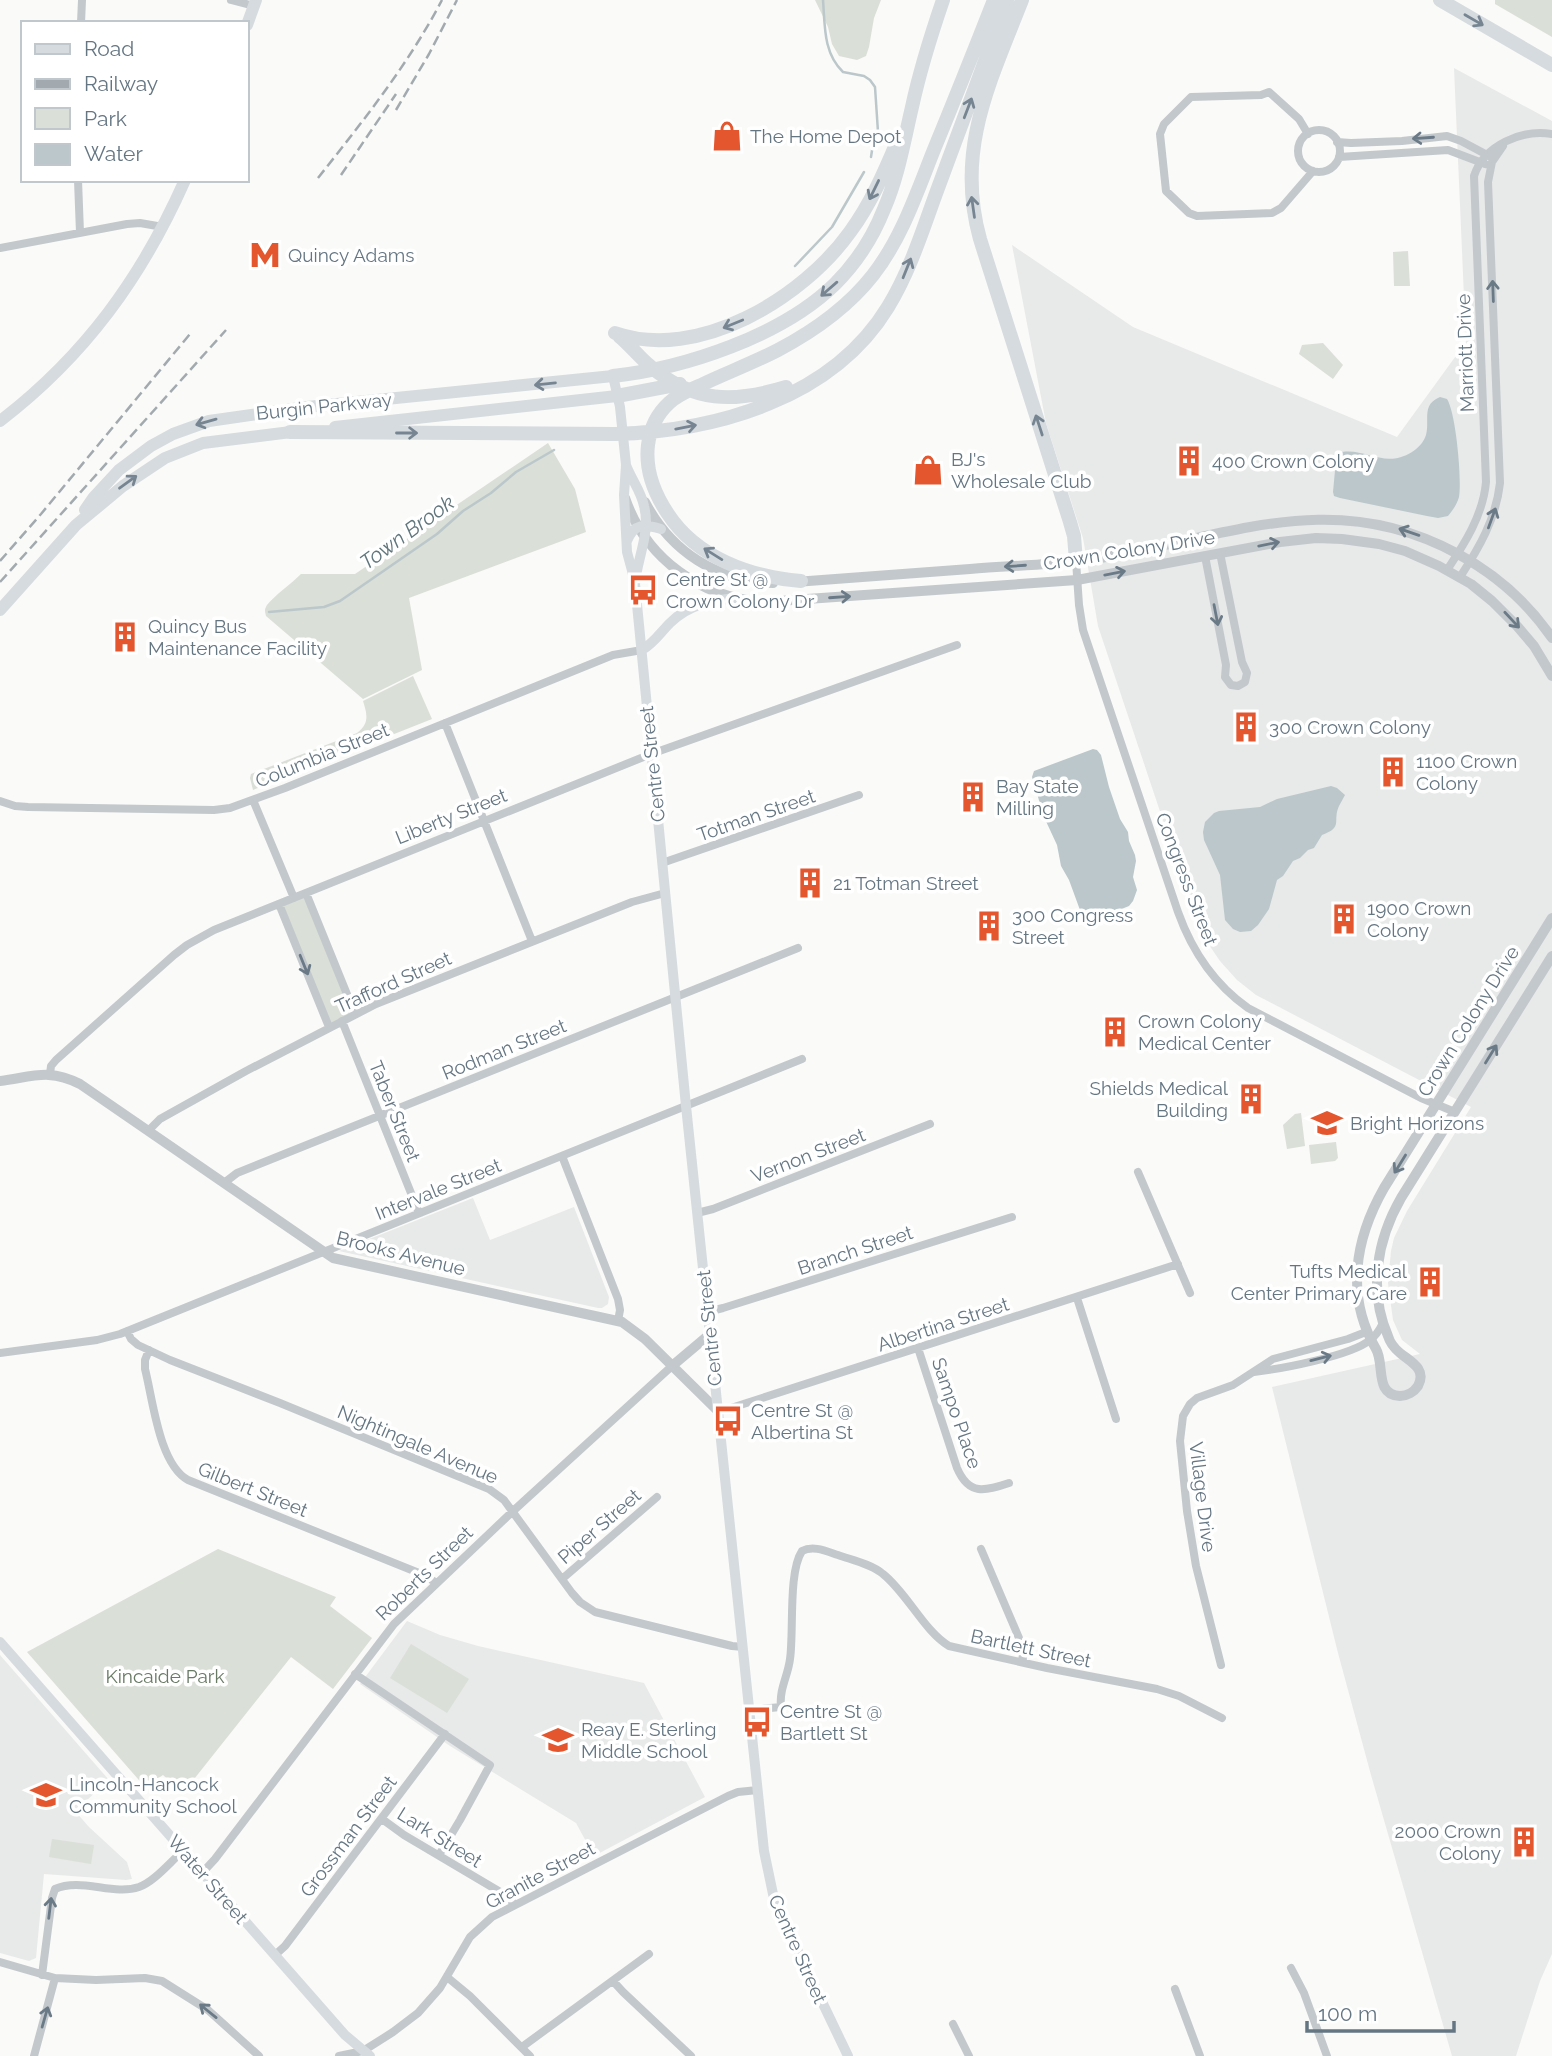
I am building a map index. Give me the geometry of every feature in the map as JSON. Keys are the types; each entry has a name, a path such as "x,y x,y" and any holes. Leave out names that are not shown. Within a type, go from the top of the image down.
{"highway":[{"path":"927,47 934,0"},
{"path":"612,376 648,372 732,346 810,304 830,289 853,264 872,236 884,211 927,47 943,0"},
{"path":"801,581 751,572 713,555 685,534 658,498 651,482 648,446 653,426 660,413 682,394 774,352 820,325 855,295 883,262 907,216 994,0"},
{"path":"290,432 633,434 703,424 788,396 811,383 853,351 880,321 895,296 1009,0"},
{"path":"1022,0 982,106 975,132 971,167 972,202 980,239 1070,522 1076,561"},
{"path":"1440,0 1552,67"},
{"path":"834,368 764,394 733,398 710,397 688,390 660,374 615,333 634,338 700,335 758,313 782,299 810,277 852,231 886,167 914,99"},
{"path":"618,396 657,390 732,370"}],"main road":[{"path":"248,22 255,3"},
{"path":"0,421 52,377 93,333 129,286 163,227 184,182"},
{"name":"Centre Street","path":"612,376 618,396 626,465 624,495 627,542 635,584 642,650 686,1106 764,1852 776,1904 848,2056"},
{"name":"Burgin Parkway","path":"76,525 94,497 119,470 162,440 200,424 307,407 612,376"},
{"name":"Burgin Parkway","path":"0,610 76,525 142,472 183,449 221,440 618,396"},
{"name":"Centre Street","path":"626,465 645,508 635,584"},
{"path":"627,542 631,533 643,529 661,530"},
{"path":"642,650 651,645 669,623 689,609 712,601 738,598"},
{"name":"Water Street","path":"0,1642 345,2035 365,2054"}],"street":[{"path":"81,21 82,0"},
{"path":"232,0 255,3"},
{"path":"1308,134 1298,119 1269,92 1261,95 1191,97 1164,124 1160,134 1164,180 1166,191 1189,213 1197,216 1272,213 1281,208 1313,171"},
{"path":"1328,132 1337,142 1339,157 1332,168 1313,171 1299,158 1300,144 1308,134 1328,132"},
{"path":"1339,157 1448,150 1481,162 1491,160 1508,141 1520,135 1533,132 1552,134"},
{"path":"1337,142 1402,141 1447,136 1461,141 1491,160"},
{"name":"Marriott Drive","path":"1460,578 1491,524 1499,498 1489,188 1491,160"},
{"name":"Marriott Drive","path":"1447,570 1477,518 1486,482 1474,185 1475,173 1481,162"},
{"path":"78,182 80,233"},
{"path":"0,247 127,224 163,227"},
{"name":"Crown Colony Drive","path":"639,493 661,530 692,557 724,575 761,582 1076,561 1268,524 1343,519 1393,527 1431,541 1471,561 1519,599 1552,638"},
{"name":"Crown Colony Drive","path":"624,495 664,560 689,579 712,591 764,602 1077,580 1289,540 1342,539 1396,548 1447,570 1492,600 1534,646 1552,676"},
{"path":"1205,556 1228,682 1238,686 1246,680 1245,669 1241,662 1220,553"},
{"name":"Congress Street","path":"1076,561 1080,612 1087,642 1181,919 1198,956 1227,990 1248,1008 1436,1105 1455,1112"},
{"name":"Liberty Street","path":"50,1074 55,1060 181,950 214,930 651,754 957,645"},
{"name":"Columbia Street","path":"0,801 28,807 230,808 613,655 642,650"},
{"path":"1226,673 1228,668 1234,665 1245,669"},
{"path":"445,723 532,941"},
{"name":"Totman Street","path":"662,863 859,795"},
{"path":"253,800 294,898"},
{"path":"306,893 355,1014"},
{"name":"Trafford Street","path":"149,1130 160,1119 329,1027 396,995 632,902 665,893"},
{"path":"279,904 329,1027"},
{"name":"Crown Colony Drive","path":"1552,918 1380,1196 1362,1237 1357,1283 1359,1308 1368,1336 1380,1357 1381,1381 1388,1392 1396,1395 1408,1395 1418,1385 1420,1375 1417,1366 1391,1343 1383,1323 1377,1283 1384,1234 1401,1198 1552,956"},
{"name":"Rodman Street","path":"224,1183 237,1173 798,948"},
{"name":"Taber Street","path":"342,1021 419,1213"},
{"name":"Intervale Street","path":"0,1353 97,1340 127,1331 802,1059"},
{"path":"0,1081 50,1074"},
{"name":"Brooks Avenue","path":"50,1074 66,1077 88,1088 333,1258 618,1321 636,1332 717,1410"},
{"name":"Vernon Street","path":"698,1213 930,1124"},
{"path":"562,1156 618,1299 618,1321"},
{"path":"1138,1172 1191,1293"},
{"name":"Branch Street","path":"707,1312 1012,1217"},
{"name":"Albertina Street","path":"717,1410 728,1409 1178,1264"},
{"path":"1077,1298 1116,1419"},
{"path":"1368,1336 1377,1334 1383,1323"},
{"name":"Nightingale Avenue","path":"127,1331 134,1342 149,1350 481,1485 500,1496 580,1602 601,1615 743,1647"},
{"name":"Roberts Street","path":"202,1873 394,1624 512,1512 710,1334"},
{"name":"Village Drive","path":"1221,1665 1193,1549 1184,1491 1180,1430 1185,1411 1197,1398 1233,1385 1278,1357 1368,1336"},
{"name":"Sampo Place","path":"918,1348 963,1480 979,1490 1009,1483"},
{"name":"Gilbert Street","path":"149,1350 145,1364 164,1450 179,1474 188,1480 419,1573 437,1583"},
{"path":"1381,1372 1391,1359 1409,1359"},
{"name":"Piper Street","path":"562,1580 657,1497"},
{"name":"Bartlett Street","path":"750,1710 781,1707 781,1690 790,1658 797,1562 802,1551 808,1548 833,1553 878,1570 949,1646 1157,1689 1179,1696 1222,1718"},
{"path":"981,1549 1022,1645 1023,1662"},
{"path":"355,1674 490,1765 439,1855"},
{"name":"Grossman Street","path":"275,1955 285,1946 445,1734"},
{"name":"Granite Street","path":"339,2056 365,2054 418,2012 436,1994 475,1931 492,1917 728,1796 758,1790"},
{"name":"Lark Street","path":"382,1819 507,1896 515,1905"},
{"path":"42,1975 55,1889 67,1885 139,1887 183,1851"},
{"path":"522,2047 649,1954"},
{"path":"0,1962 55,1978 145,1978 162,1981 208,2010 259,2056"},
{"path":"1291,1968 1306,1998 1327,2056"},
{"path":"447,1977 462,1988 530,2056"},
{"path":"34,2056 55,1978"},
{"path":"613,1981 691,2056"},
{"path":"1175,1989 1200,2056"},
{"path":"953,2024 969,2056"}],"shaded area":[{"path":"1454,68 1552,121 1552,1954 1540,1981 1516,2056 1452,2056 1338,1653 1272,1387 1420,1354 1402,1340 1393,1320 1388,1283 1391,1251 1407,1211 1471,1107 1256,995 1237,980 1207,942 1192,907 1098,626 1083,538 1046,423 1012,245 1133,327 1397,437 1466,342"},
{"path":"473,1198 490,1240 574,1207 609,1297 608,1304 598,1308 339,1251"},
{"name":"Reay E. Sterling Middle School","path":"407,1621 440,1635 478,1646 644,1683 705,1797 594,1856 576,1823 450,1746 360,1684"},
{"name":"Lincoln-Hancock Community School","path":"0,1655 109,1780 75,1811 127,1862 132,1879 44,1874 36,1958 29,1961 0,1953"}],"green space":[{"path":"815,0 881,0 874,18 866,56 857,60 839,56"},
{"path":"1495,0 1552,0 1552,37 1495,4"},
{"path":"1408,251 1410,286 1394,286 1393,252"},
{"path":"1323,343 1343,365 1333,379 1299,354 1302,345"},
{"path":"548,443 575,489 586,532 409,598 422,670 363,699 266,616 267,605 301,574 355,574"},
{"path":"413,676 432,719 253,790 251,774 357,733 366,722 363,701"},
{"path":"306,893 355,1014 329,1027 279,904"},
{"path":"1301,1113 1305,1146 1287,1149 1283,1125 1295,1114"},
{"path":"1336,1142 1338,1158 1335,1161 1311,1164 1309,1145"},
{"name":"Kincaide Park","path":"218,1549 336,1597 330,1606 372,1638 333,1689 291,1657 183,1793 163,1775 145,1787 27,1652"},
{"path":"411,1644 469,1679 447,1713 390,1678"},
{"path":"52,1839 94,1845 91,1864 49,1857"}],"water":[{"path":"1440,397 1447,399 1450,407 1459,462 1459,497 1448,516 1438,518 1334,496 1336,460 1342,452 1393,459 1412,452 1425,438 1430,404"},
{"path":"1093,749 1101,755 1120,819 1128,832 1136,861 1133,877 1137,890 1129,906 1104,916 1091,917 1080,910 1061,866 1057,845 1044,817 1032,777 1034,771"},
{"path":"1331,786 1345,795 1337,811 1333,829 1322,835 1314,848 1293,861 1277,880 1269,909 1258,925 1251,931 1240,932 1233,929 1225,920 1220,875 1204,840 1205,822 1219,811 1260,807 1277,799"}],"waterway":[{"name":"Town Brook","path":"823,0 826,38 836,64 843,72 864,76 875,87 878,132 871,157"},
{"name":"Town Brook","path":"795,266 832,227 864,172"},
{"name":"Town Brook","path":"269,612 324,607 340,601 437,534 516,472 554,450"}],"railway":[{"path":"318,178 400,70 442,0"},
{"path":"396,110 457,0"},
{"path":"341,175 396,94"},
{"path":"0,582 226,330"},
{"path":"0,561 190,334"}],"place":[{"name":"The Home Depot","path":"727,136"},
{"name":"Quincy Adams","path":"265,255"},
{"name":"400 Crown Colony","path":"1189,461"},
{"name":"BJ's Wholesale Club","path":"928,470"},
{"name":"Centre St @ Crown Colony Dr","path":"643,590"},
{"name":"Quincy Bus Maintenance Facility","path":"125,637"},
{"name":"300 Crown Colony","path":"1246,727"},
{"name":"1100 Crown Colony","path":"1393,772"},
{"name":"Bay State Milling","path":"973,797"},
{"name":"21 Totman Street","path":"810,883"},
{"name":"1900 Crown Colony","path":"1344,919"},
{"name":"300 Congress Street","path":"989,926"},
{"name":"Crown Colony Medical Center","path":"1115,1032"},
{"name":"Shields Medical Building","path":"1251,1099"},
{"name":"Bright Horizons","path":"1327,1123"},
{"name":"Tufts Medical Center Primary Care","path":"1430,1282"},
{"name":"Centre St @ Albertina St","path":"728,1421"},
{"name":"Centre St @ Bartlett St","path":"757,1722"},
{"name":"Reay E. Sterling Middle School","path":"558,1740"},
{"name":"Lincoln-Hancock Community School","path":"46,1795"},
{"name":"2000 Crown Colony","path":"1524,1842"}]}
